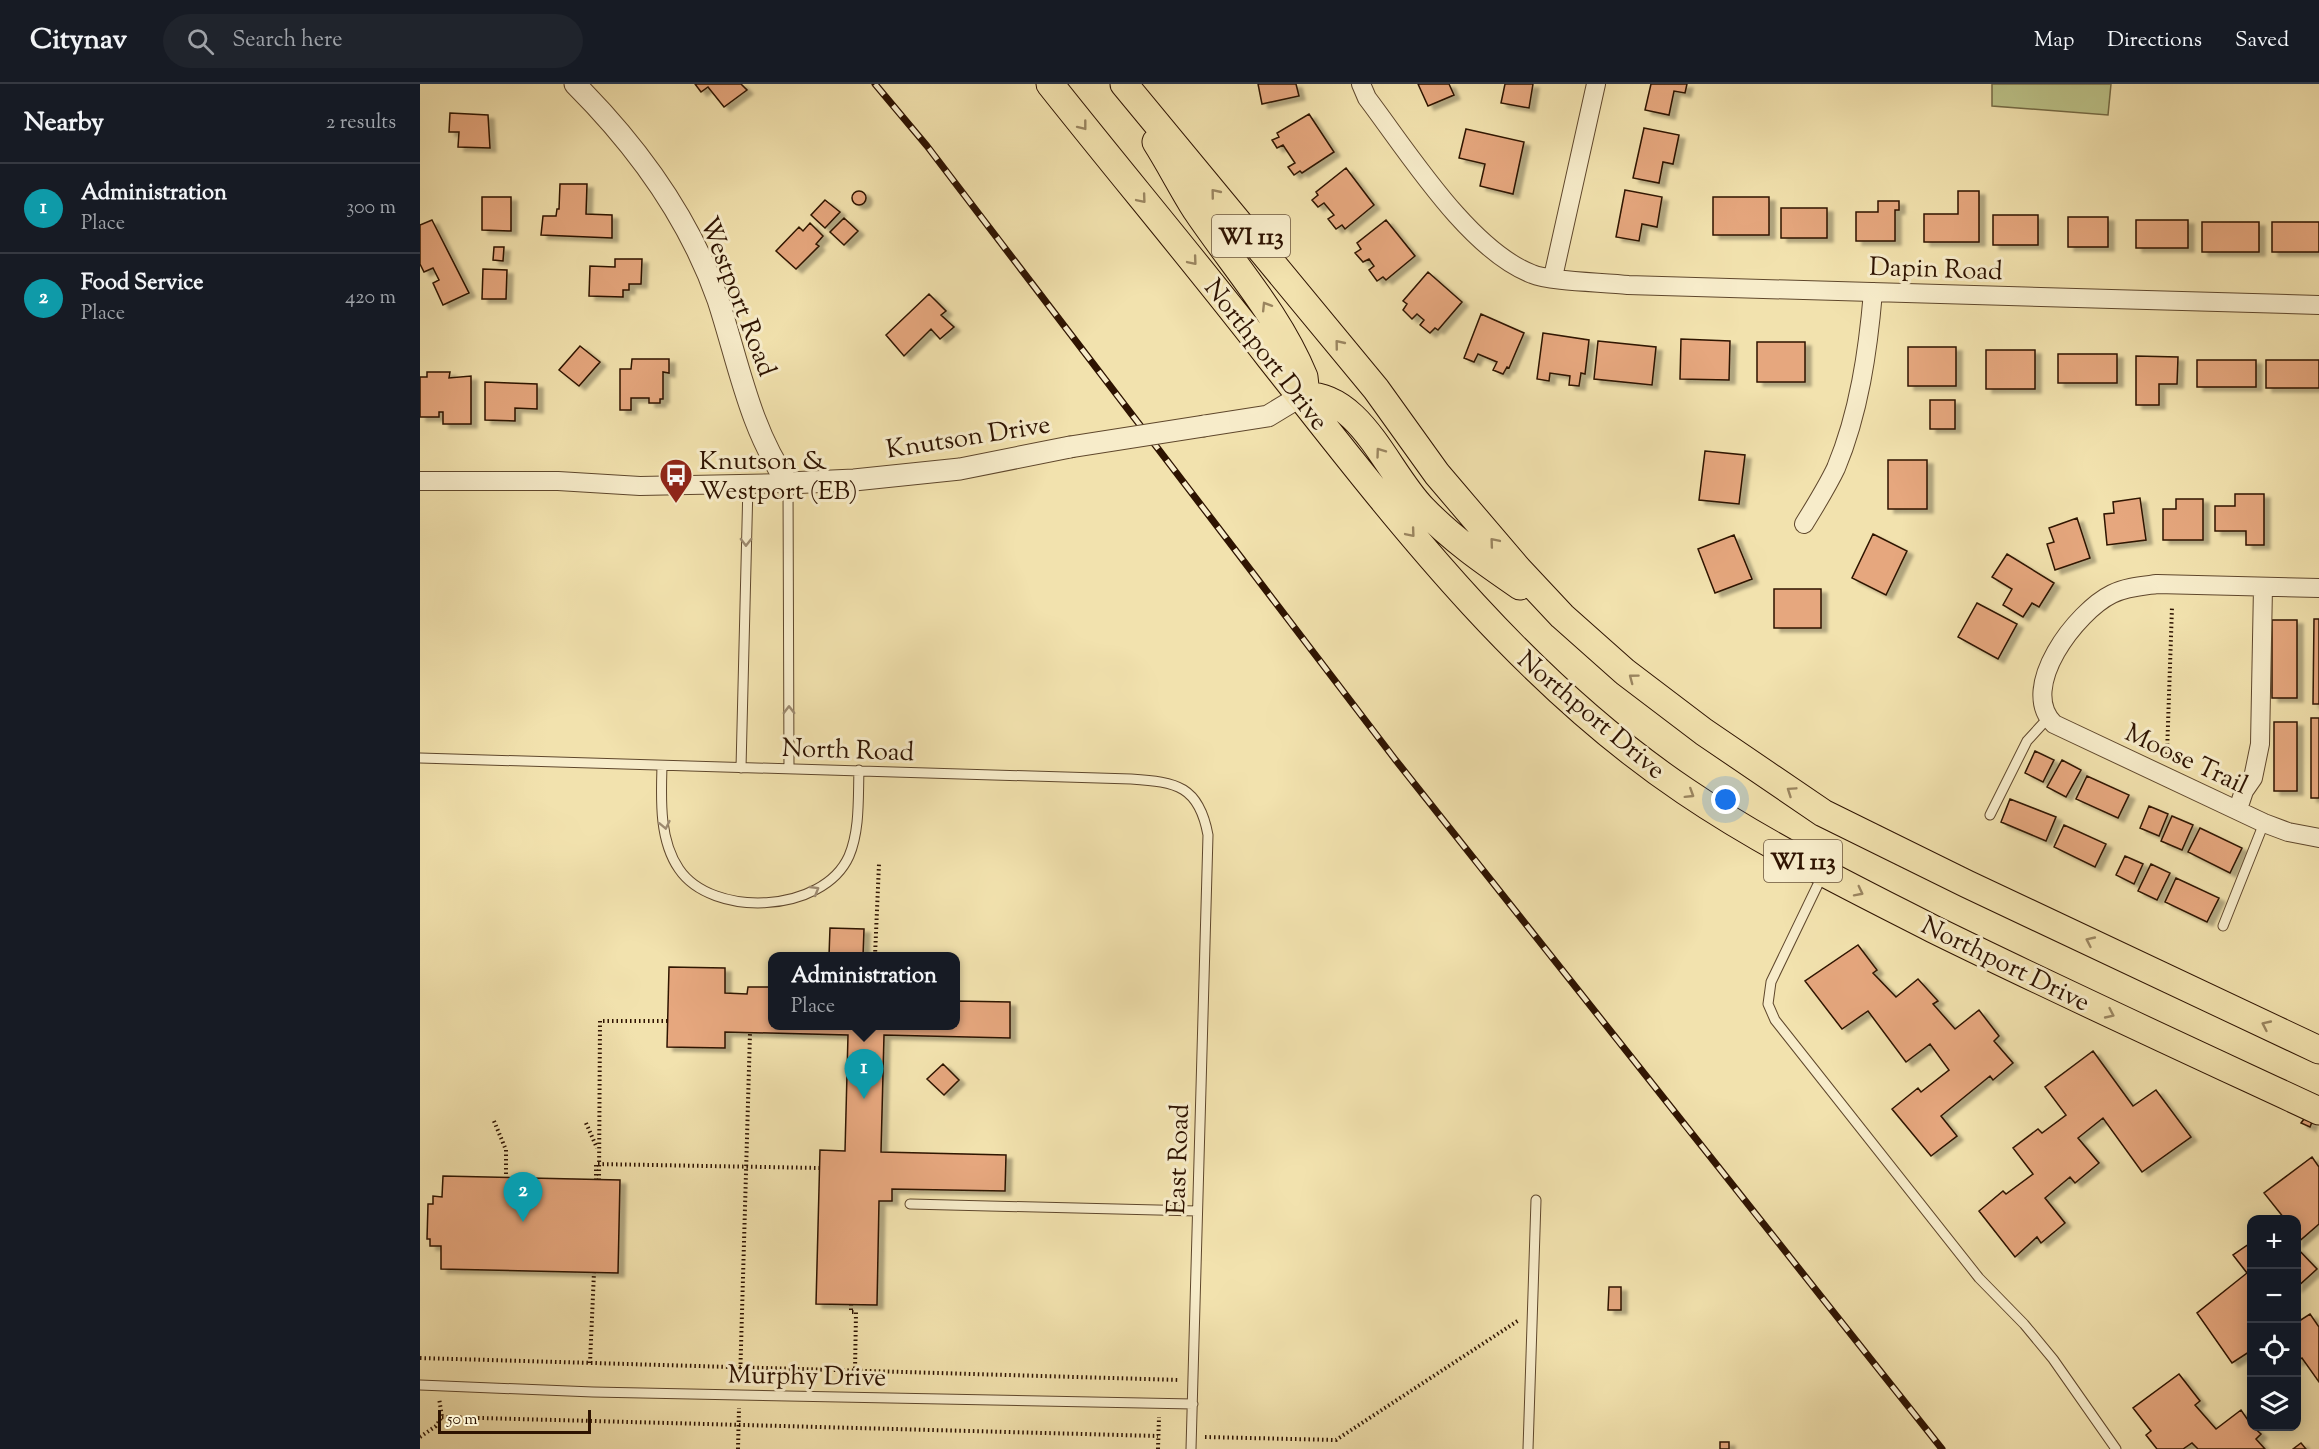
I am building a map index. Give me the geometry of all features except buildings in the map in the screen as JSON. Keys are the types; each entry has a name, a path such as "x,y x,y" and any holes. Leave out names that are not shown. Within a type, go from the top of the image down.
{"main road":[{"name":"Northport Drive","path":"1050,84 1428,554 1501,636 1564,696 1685,791 1823,874 2016,970 2319,1111"},
{"name":"Northport Drive","path":"1123,84 1376,389 1437,474 1518,569 1562,616 1625,672 1704,732 1823,813 1966,884 2319,1050"},
{"path":"1123,84 1196,210 1274,320 1304,377 1301,396 1325,397 1345,410 1360,424 1421,507 1457,542 1562,616"}],"street":[{"name":"Westport Road","path":"575,84 640,157 679,213 698,247 717,297 753,413 772,460 788,483"},
{"name":"Dapin Road","path":"1361,84 1367,98 1452,209 1506,262 1534,275 1628,285 2319,305"},
{"path":"1552,277 1596,84"},
{"path":"1804,524 1836,468 1857,397 1868,343 1873,292"},
{"name":"Knutson Drive","path":"420,481 558,481 640,486 854,480 960,469 1070,447 1268,416 1301,396"},
{"path":"2046,713 2043,689 2046,668 2073,628 2090,609 2111,594 2133,586 2157,584 2319,588"},
{"path":"2238,809 2244,791 2253,778 2260,744 2263,587"},
{"name":"Moose Trail","path":"2046,713 2054,724 2264,823 2288,832 2319,837"}],"lane":[{"path":"788,483 789,768"},
{"path":"741,768 748,484"},
{"path":"1990,815 2026,741 2046,713"},
{"name":"North Road","path":"420,758 1131,779 1173,784 1186,790 1200,805 1208,835 1207,871"},
{"path":"662,766 663,820 672,856 679,870 706,890 722,897 774,904 809,894 823,886 847,859 856,824 859,770"},
{"path":"2223,926 2264,823"},
{"name":"East Road","path":"1191,1449 1207,871"},
{"path":"1823,874 1771,982 1768,1004 1775,1020 1978,1278 2024,1324 2053,1359 2116,1449"},
{"path":"1528,1449 1536,1200"},
{"path":"910,1204 1197,1211"},
{"name":"Murphy Drive","path":"420,1385 740,1395 1193,1404"}],"path":[{"path":"2167,754 2172,607"},
{"path":"875,952 879,864"},
{"path":"668,1021 600,1021 599,1151 597,1180 596,1164 820,1168"},
{"path":"738,1449 750,1033"},
{"path":"494,1121 506,1150 506,1178"},
{"path":"585,1123 599,1151"},
{"path":"590,1363 594,1272"},
{"path":"851,1304 851,1312 856,1312 855,1371"},
{"path":"1192,1437 1336,1440 1532,1311"},
{"path":"420,1358 1193,1380"},
{"path":"420,1437 436,1426 442,1417 438,1386"},
{"path":"1158,1449 1159,1404"},
{"path":"442,1417 1158,1436"}],"green space":[{"path":"1992,84 2111,84 2108,115 1992,106"}],"railway":[{"path":"875,84 927,146 1394,758 1942,1449"}],"place":[{"name":"Knutson & Westport (EB)","path":"676,504"},
{"name":"Administration","path":"864,1099"},
{"name":"Food Service","path":"523,1222"}]}
